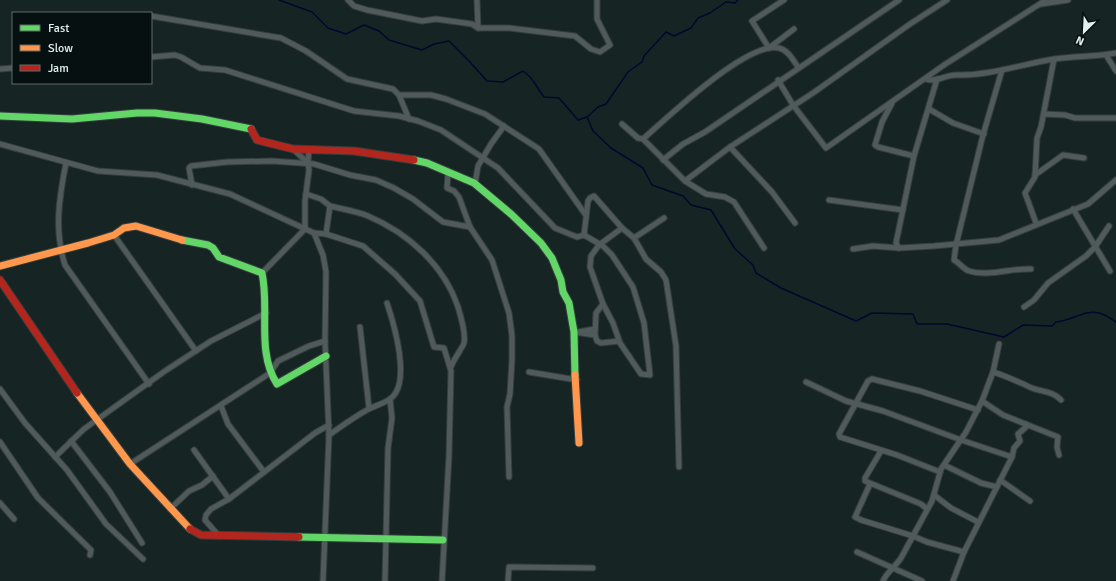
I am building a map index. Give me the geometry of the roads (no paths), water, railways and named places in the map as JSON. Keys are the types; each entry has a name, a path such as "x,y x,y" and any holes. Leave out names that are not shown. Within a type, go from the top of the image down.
{"street":[{"path":"348,0 354,6 374,12 422,21 436,19 472,24 478,28 509,28 573,35 591,49 600,52 610,45 597,19 597,0"},
{"path":"477,0 478,28"},
{"path":"769,48 752,20 784,0"},
{"path":"663,160 683,144 705,132 778,80 899,0"},
{"path":"685,181 730,147 947,0"},
{"path":"778,80 793,105 826,148 944,65 1045,1 1068,0"},
{"path":"152,16 281,38 306,51 347,79 386,87 399,95 431,95 446,98 485,114 539,149 585,214"},
{"path":"769,48 794,29"},
{"path":"643,139 690,98 738,62 760,50 779,48 785,50 798,67"},
{"path":"926,79 937,79 953,75 1002,70 1054,59 1106,55 1116,52"},
{"path":"1106,55 1116,72"},
{"path":"152,57 181,56 200,68 231,72 354,111 409,119 441,130 498,168 555,228 577,237 584,235 599,245 603,246 612,254 634,287 644,324 650,376 641,374 619,341 613,323 602,304 590,267 591,256 599,245 622,228"},
{"path":"1036,223 1025,195 1035,175 1037,138 1044,114 1054,59"},
{"path":"0,69 12,68"},
{"path":"1002,70 984,134 956,245 954,260 968,270 987,272 1016,268 1031,269"},
{"path":"899,248 896,243 914,156 937,79"},
{"path":"399,95 409,119"},
{"path":"892,102 882,122 875,145 914,156"},
{"path":"929,109 953,123 984,134"},
{"path":"0,116 36,119 83,119 118,113 154,113 192,116 248,128 251,129 257,140 293,149 354,151 408,158 475,184 511,214 541,243 552,258 561,280 563,292 569,303 574,332 573,338 577,380 576,414 579,443"},
{"path":"1044,114 1065,115 1075,118 1116,118"},
{"path":"622,124 638,138 643,139 685,181 706,194 725,197 734,202 764,248"},
{"path":"475,184 476,173 483,157 504,126"},
{"path":"0,144 66,163 105,172 157,175 241,198 314,233 326,234 363,246 406,286 420,302 434,347 444,348 451,367 449,456 443,540 442,581"},
{"path":"730,147 772,192 795,223"},
{"path":"293,149 308,164"},
{"path":"262,273 306,229 306,194 309,173 309,149"},
{"path":"1035,175 1063,155 1084,158"},
{"path":"192,185 189,168 191,166 227,162 272,161 308,164 376,180 413,199 442,222 470,227"},
{"path":"66,163 60,190 58,221 61,250 66,265 149,384"},
{"path":"448,173 447,188 454,191 459,197 470,227 495,267 499,286 509,313 512,336 510,394 507,407 509,477"},
{"path":"853,249 873,246 899,248 956,245 999,240 1017,234 1036,223 1088,204 1116,180"},
{"path":"306,194 314,196 330,206 367,216 393,230 420,249 439,270 454,295 461,317 465,341 451,367"},
{"path":"584,235 585,214 590,198 594,196 622,228 634,238 646,259 661,272 666,280 676,346 679,467"},
{"path":"829,200 904,210"},
{"path":"326,234 330,206"},
{"path":"1073,209 1110,271"},
{"path":"634,238 664,218"},
{"path":"1024,307 1034,300 1048,283 1086,256 1095,247 1109,226"},
{"path":"0,266 114,234 124,228 140,227 178,239 208,245 213,248 219,257 262,273"},
{"path":"314,233 323,255 326,272 325,341 329,435 326,538 323,581"},
{"path":"114,234 196,351"},
{"path":"262,273 265,286 266,355 270,373 277,384 326,356"},
{"path":"0,280 64,375 130,464 170,509 195,533 201,535 218,536 443,540"},
{"path":"329,435 369,408 390,399 396,392 399,384 400,365 397,334 387,303"},
{"path":"602,304 596,313 595,336 597,341 601,343 619,341"},
{"path":"55,457 84,429 196,351 266,313"},
{"path":"360,327 369,408"},
{"path":"574,332 595,329"},
{"path":"574,332 595,336"},
{"path":"130,464 270,373 278,361 309,346 325,341"},
{"path":"883,581 913,536 934,495 940,472 978,410 993,372 1000,344"},
{"path":"529,372 577,380"},
{"path":"993,372 1010,377 1036,390 1054,394 1061,400"},
{"path":"940,472 840,437 839,434 869,380 872,379 920,392 978,410"},
{"path":"806,382 855,404 884,411 960,440 1012,457"},
{"path":"0,389 25,423 67,470 106,524 143,560"},
{"path":"385,581 388,448 392,418 390,399"},
{"path":"982,401 1003,415 1058,437 1057,448 1059,454"},
{"path":"221,406 228,424 264,472"},
{"path":"953,581 978,522 1012,457 1014,448 1020,441 1018,434 1026,428 1026,424"},
{"path":"218,536 206,520 206,515 211,509 229,499 315,433 329,425"},
{"path":"71,441 110,492 142,543"},
{"path":"0,442 38,498 91,550 90,555"},
{"path":"194,450 229,499"},
{"path":"881,451 865,478 865,481 916,502 927,509"},
{"path":"944,465 981,483 996,487"},
{"path":"170,509 189,491 202,485 213,476"},
{"path":"1000,480 1030,501"},
{"path":"870,484 855,516 861,520 913,536 927,542 964,552"},
{"path":"934,495 951,508 978,522"},
{"path":"0,503 14,519"},
{"path":"857,552 874,558 922,581"},
{"path":"508,581 509,567 593,568"}],"waterway":[{"path":"279,0 312,12 328,28 346,34 364,25 379,31 389,40 422,50 434,44 449,41 487,81 503,82 523,71 533,80 544,97 559,98 578,120 587,117 593,131 611,148 643,168 652,185 683,196 691,205 711,210 735,249 753,265 756,273 781,288 856,321 872,313 913,314 917,324 947,324 1004,337 1023,325 1052,326 1056,322 1094,312 1106,315 1116,322"},
{"path":"587,117 598,107 606,104 628,72 642,62 644,56 666,32 674,36 691,28 698,18 710,13 726,2 735,3 738,0"}]}
